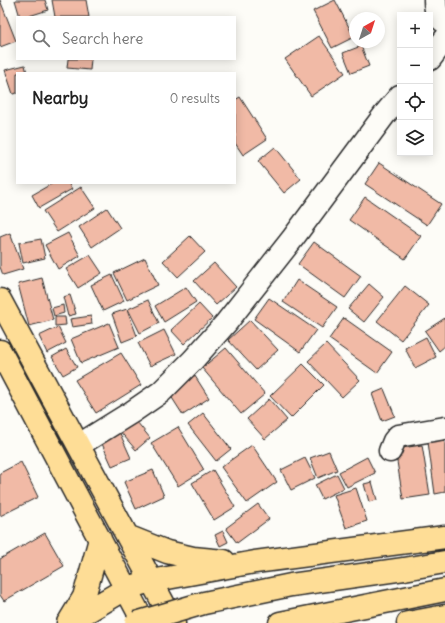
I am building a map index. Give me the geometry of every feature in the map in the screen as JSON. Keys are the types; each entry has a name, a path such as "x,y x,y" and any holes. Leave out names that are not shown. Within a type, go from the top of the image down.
{"highway":[{"path":"0,300 174,623"},
{"path":"0,351 127,588 144,623"},
{"path":"127,536 167,552 193,558 255,562"},
{"path":"69,622 127,588 151,581 255,562 445,536"},
{"path":"69,622 84,597 100,539"},
{"path":"136,623 204,603 291,585 445,562"},
{"path":"280,623 445,590"},
{"path":"408,623 445,616"}],"street":[{"path":"435,0 435,8 441,20 445,22"},
{"path":"433,55 445,39"},
{"path":"79,445 161,392 226,323 293,238 397,100"},
{"path":"390,451 398,436 445,428"}],"building":[{"path":"0,0 16,41 0,47"},
{"path":"15,0 45,0 48,10 29,16 20,16"},
{"path":"52,0 86,0 89,16 55,16"},
{"path":"335,0 349,27 349,40 332,48 313,11"},
{"path":"319,36 345,73 311,96 285,59"},
{"path":"356,48 362,48 369,66 351,73 343,53"},
{"path":"68,60 91,60 90,70 67,68"},
{"path":"25,65 27,72 16,72 16,93 13,94 5,70"},
{"path":"240,97 267,139 243,155 236,144 236,99"},
{"path":"275,147 301,179 284,193 258,161"},
{"path":"379,163 441,204 427,225 365,184"},
{"path":"51,184 69,184 72,189 39,208 32,195"},
{"path":"81,187 95,208 57,232 43,211"},
{"path":"365,197 421,236 405,259 349,220"},
{"path":"107,208 120,228 92,247 79,227"},
{"path":"10,233 23,269 3,275 0,267 0,237"},
{"path":"68,233 80,256 58,269 45,245"},
{"path":"190,236 205,252 178,277 163,261"},
{"path":"41,239 45,258 23,263 19,243"},
{"path":"314,242 361,276 345,298 298,264"},
{"path":"90,255 102,273 78,288 66,269"},
{"path":"145,258 158,285 127,300 114,273"},
{"path":"214,263 236,287 216,305 194,281"},
{"path":"112,275 124,301 103,311 91,285"},
{"path":"42,278 53,320 29,326 18,284"},
{"path":"297,280 337,307 322,328 283,302"},
{"path":"369,284 384,297 364,322 348,309"},
{"path":"405,286 429,305 401,340 377,321"},
{"path":"186,287 196,302 164,322 155,306"},
{"path":"70,295 76,314 68,316 63,297"},
{"path":"269,298 316,330 300,352 254,319"},
{"path":"148,300 159,323 140,333 128,309"},
{"path":"199,304 212,318 184,344 171,330"},
{"path":"63,305 64,313 54,316 52,308"},
{"path":"127,309 137,336 122,342 112,314"},
{"path":"91,316 92,324 72,327 70,319"},
{"path":"55,317 65,317 66,325 55,326"},
{"path":"344,318 392,352 377,373 329,339"},
{"path":"445,318 445,346 439,351 425,331"},
{"path":"250,320 278,350 256,370 228,340"},
{"path":"109,323 119,347 81,363 71,339"},
{"path":"58,327 66,343 47,353 39,336"},
{"path":"164,330 176,354 150,366 138,343"},
{"path":"426,337 436,357 415,368 405,348"},
{"path":"326,344 360,380 342,397 308,361"},
{"path":"226,348 265,394 241,414 202,368"},
{"path":"66,349 77,367 63,375 52,357"},
{"path":"121,353 141,385 96,413 75,380"},
{"path":"303,364 324,385 291,418 270,396"},
{"path":"193,373 209,398 183,415 167,390"},
{"path":"384,389 395,416 382,421 372,394"},
{"path":"269,399 287,420 265,439 247,419"},
{"path":"203,413 231,449 216,461 188,425"},
{"path":"133,417 150,438 136,450 118,429"},
{"path":"178,427 204,470 178,486 151,443"},
{"path":"118,429 131,458 112,466 99,437"},
{"path":"445,440 445,492 435,494 428,442"},
{"path":"252,445 277,482 247,503 221,467"},
{"path":"422,445 430,495 403,499 395,449"},
{"path":"329,451 337,470 318,478 310,458"},
{"path":"367,457 375,473 347,487 339,472"},
{"path":"305,458 315,478 291,490 281,470"},
{"path":"21,462 38,497 0,516 0,473"},
{"path":"153,470 164,496 136,509 124,482"},
{"path":"213,470 235,507 214,520 192,483"},
{"path":"337,474 344,488 322,499 315,485"},
{"path":"372,482 377,500 369,502 364,484"},
{"path":"356,488 367,521 346,528 334,495"},
{"path":"258,504 269,519 237,543 226,528"},
{"path":"223,531 228,542 220,546 215,535"},
{"path":"45,533 64,566 4,601 0,595 0,559"}]}
